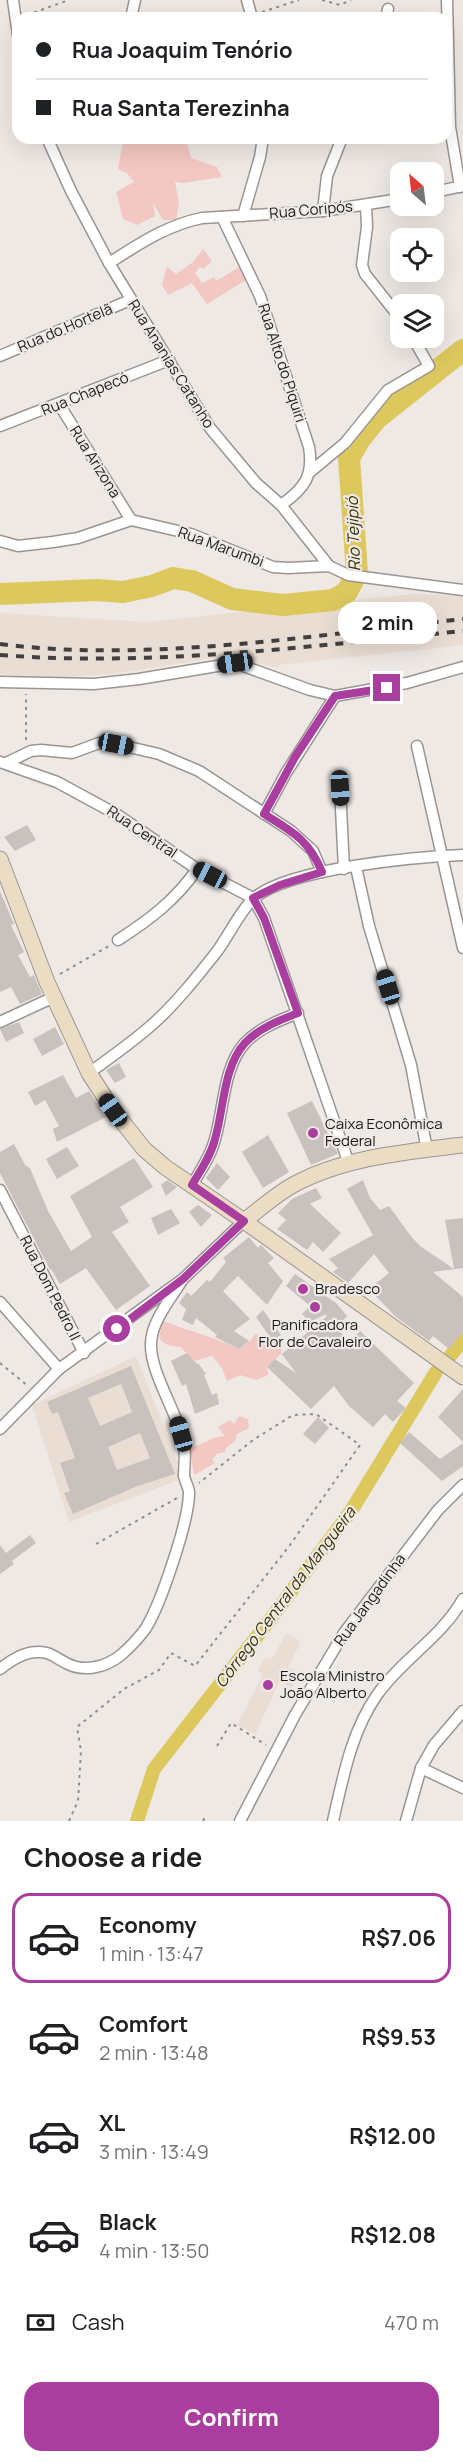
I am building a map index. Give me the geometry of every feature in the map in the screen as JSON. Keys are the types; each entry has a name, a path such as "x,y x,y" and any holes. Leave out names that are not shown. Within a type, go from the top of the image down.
{"main road":[{"path":"0,859 47,982 89,1072 113,1110 144,1149 165,1167 463,1377"},
{"path":"244,1221 293,1185 349,1164 389,1155 463,1145"}],"street":[{"path":"444,190 461,187 452,139"},
{"name":"Rua Ananias Catanho","path":"52,144 71,191 109,262 188,394 225,447 266,494 282,505 329,566"},
{"path":"243,216 262,144"},
{"path":"322,211 327,176 340,144"},
{"name":"Rua Coripós","path":"109,262 155,234 183,222 222,217 322,211 390,201"},
{"path":"366,205 367,227 362,265 365,274 390,305"},
{"name":"Rua Alto do Piquiri","path":"222,217 249,270 268,319 309,447 310,472"},
{"name":"Rua do Hortelã","path":"0,356 130,300"},
{"path":"282,505 299,494 310,472 345,443 388,390 429,366 419,348"},
{"name":"Rua Chapecó","path":"0,426 169,360"},
{"name":"Rua Arizona","path":"59,404 131,520"},
{"path":"0,541 18,546 78,538 131,520"},
{"name":"Rua Marumbi","path":"131,520 191,534 273,567 329,566 348,575 463,590"},
{"path":"0,682 94,684 235,663 310,690 335,696 408,683 463,667"},
{"path":"264,814 309,734 335,696"},
{"path":"3,762 24,753 41,750 72,753 106,743 159,754 199,771 304,841 313,851 322,872"},
{"path":"417,746 463,948"},
{"name":"Rua Central","path":"3,762 57,782 86,796 197,869 253,898"},
{"path":"340,788 344,869"},
{"path":"89,1072 126,1046 174,1004 222,945 253,898 280,885 322,872 418,857 463,855"},
{"path":"356,867 369,926 407,1047 427,1150"},
{"path":"118,940 168,904 181,892 197,869"},
{"path":"253,898 264,918 349,1164"},
{"path":"0,1022 54,997"},
{"path":"192,1185 215,1142 233,1063 239,1050 247,1040 259,1032 298,1013"},
{"name":"Rua Dom Pedro II","path":"0,1190 84,1353"},
{"path":"3,1424 59,1370 183,1279 244,1221"},
{"path":"0,1669 21,1656 36,1652 52,1654 68,1664 81,1668 98,1668 118,1657 132,1645 145,1629 156,1606 177,1547 189,1492 184,1478 185,1446 178,1422 156,1368 150,1343 155,1328 183,1279"},
{"path":"0,1302 59,1370"},
{"name":"Rua Jangadinha","path":"240,1821 315,1679 344,1633 438,1510 463,1485"},
{"path":"333,1821 347,1761 363,1716 377,1694 434,1638 453,1616 463,1599"},
{"path":"406,1821 421,1768 434,1745 463,1711"},
{"path":"421,1768 463,1788"}],"path":[{"path":"35,12 69,0"},
{"path":"263,12 284,3 299,0"},
{"path":"322,0 340,5 351,0"},
{"path":"26,743 27,684"},
{"path":"47,982 118,940"},
{"path":"0,1363 37,1392"},
{"path":"69,1821 78,1801 81,1751 77,1727 124,1689 159,1670 171,1653 195,1666 290,1545 360,1445 316,1414 293,1415"},
{"path":"217,1746 231,1723 276,1751"},
{"path":"203,1821 206,1815"}],"shaded area":[{"path":"122,144 185,144 188,145 191,158 217,167 222,177 183,183 175,182 179,203 176,220 163,220 153,203 155,216 137,225 123,219 116,192 134,182 127,173 118,169"},
{"path":"203,249 212,261 203,269 200,267 195,273 202,283 214,277 216,281 239,267 248,279 207,304 192,283 168,295 162,285 167,267 176,274 193,262"},
{"path":"412,594 463,595 463,645 279,665 278,668 234,658 215,658 114,674 43,678 0,674 0,613 146,622"},
{"path":"163,1321 239,1349 255,1334 282,1344 281,1354 267,1367 268,1375 256,1380 240,1375 227,1381 222,1368 212,1356 195,1361 180,1347 161,1341 159,1338"},
{"path":"136,1356 184,1478 69,1522 32,1405"},
{"path":"239,1416 248,1419 249,1428 237,1434 235,1441 226,1448 225,1452 217,1454 212,1459 215,1463 194,1475 190,1448 216,1437 225,1436 218,1427 230,1420 234,1424"},
{"name":"Escola Ministro João Alberto","path":"286,1633 301,1642 288,1667 301,1674 291,1689 280,1681 255,1734 237,1725 263,1674 257,1671 265,1657 272,1659"}],"building":[{"path":"27,825 36,840 15,851 4,837"},
{"path":"0,891 14,924 11,925 24,952 18,955 30,977 34,975 42,994 20,1004 11,987 0,992"},
{"path":"19,1022 24,1033 6,1042 0,1029"},
{"path":"55,1027 64,1044 42,1056 33,1039"},
{"path":"119,1063 126,1077 115,1083 106,1070"},
{"path":"63,1075 76,1098 89,1091 106,1117 57,1142 53,1129 59,1126 45,1100 35,1106 28,1092"},
{"name":"Caixa Econômica Federal","path":"312,1101 338,1154 311,1165 287,1113"},
{"path":"268,1135 289,1172 263,1188 242,1152"},
{"path":"14,1144 25,1165 30,1168 48,1211 71,1251 92,1237 70,1196 134,1158 153,1187 120,1207 129,1222 112,1232 150,1286 116,1310 86,1268 60,1284 50,1270 0,1173 0,1152"},
{"path":"67,1147 79,1166 57,1179 46,1159"},
{"path":"217,1163 230,1177 218,1190 206,1178"},
{"path":"167,1180 177,1187 166,1196 161,1185"},
{"path":"363,1180 370,1198 380,1210 389,1206 420,1246 454,1269 445,1220 463,1218 463,1268 433,1272 463,1297 463,1332 449,1349 433,1336 429,1341 396,1317 369,1289 389,1273 374,1254 348,1283 333,1272 338,1268 329,1259 373,1235 347,1189"},
{"path":"316,1188 322,1198 310,1204 341,1233 323,1252 313,1242 307,1250 277,1229 286,1220 278,1213 292,1199"},
{"path":"198,1205 212,1215 201,1227 189,1212"},
{"path":"171,1209 180,1223 158,1235 151,1218"},
{"path":"249,1237 258,1248 261,1245 274,1258 268,1263 283,1281 267,1305 238,1276 223,1291 250,1319 234,1331 249,1341 239,1349 215,1337 217,1335 196,1318 193,1325 182,1320 186,1309 179,1303 187,1292 191,1296 207,1280 210,1282 226,1262 223,1258"},
{"path":"295,1274 336,1303 347,1316 336,1328 350,1341 360,1331 414,1383 397,1401 406,1408 393,1422 385,1414 373,1427 349,1406 334,1386 311,1409 267,1367 275,1359 296,1373 282,1354 327,1316 326,1314 310,1322 302,1314 310,1306 286,1286"},
{"path":"263,1310 281,1335 272,1340 256,1317"},
{"path":"187,1353 206,1374 204,1375 212,1395 217,1393 219,1404 195,1414 186,1384 182,1386 171,1361"},
{"path":"131,1366 175,1474 135,1487 73,1514 64,1493 70,1491 60,1463 75,1458 58,1412 52,1414 47,1402","holes":["121,1384 132,1412 100,1426 88,1398","140,1433 150,1458 117,1470 108,1447"]},
{"path":"463,1389 463,1442 438,1417"},
{"path":"318,1417 329,1428 315,1444 303,1434"},
{"path":"409,1432 440,1459 463,1443 463,1466 442,1481 400,1443"},
{"path":"30,1535 36,1543 12,1561 14,1564 0,1574 0,1545 6,1553"}],"waterway":[{"name":"Rio Tejipió","path":"0,594 96,590 123,592 152,586 173,578 192,581 232,599 283,605 333,600 347,592 357,573 349,458 360,439 377,418 463,350"},
{"name":"Córrego Central da Mangueira","path":"451,1355 463,1340"},
{"name":"Córrego Central da Mangueira","path":"137,1821 154,1769 351,1511 436,1372"}],"railway":[{"path":"0,644 56,649 173,649 232,645 463,619"},
{"path":"0,655 58,658 174,657 463,631"}],"place":[{"name":"Caixa Econômica Federal","path":"313,1133"},
{"name":"Bradesco","path":"303,1289"},
{"name":"Panificadora Flor de Cavaleiro","path":"315,1307"},
{"name":"Escola Ministro João Alberto","path":"268,1685"}],"route":[{"path":"117,1329 183,1279 244,1221 192,1185 215,1142 233,1063 239,1050 247,1040 259,1032 298,1013 264,918 253,898 280,885 322,872 313,851 304,841 264,814 295,757 335,696 387,688"}]}
